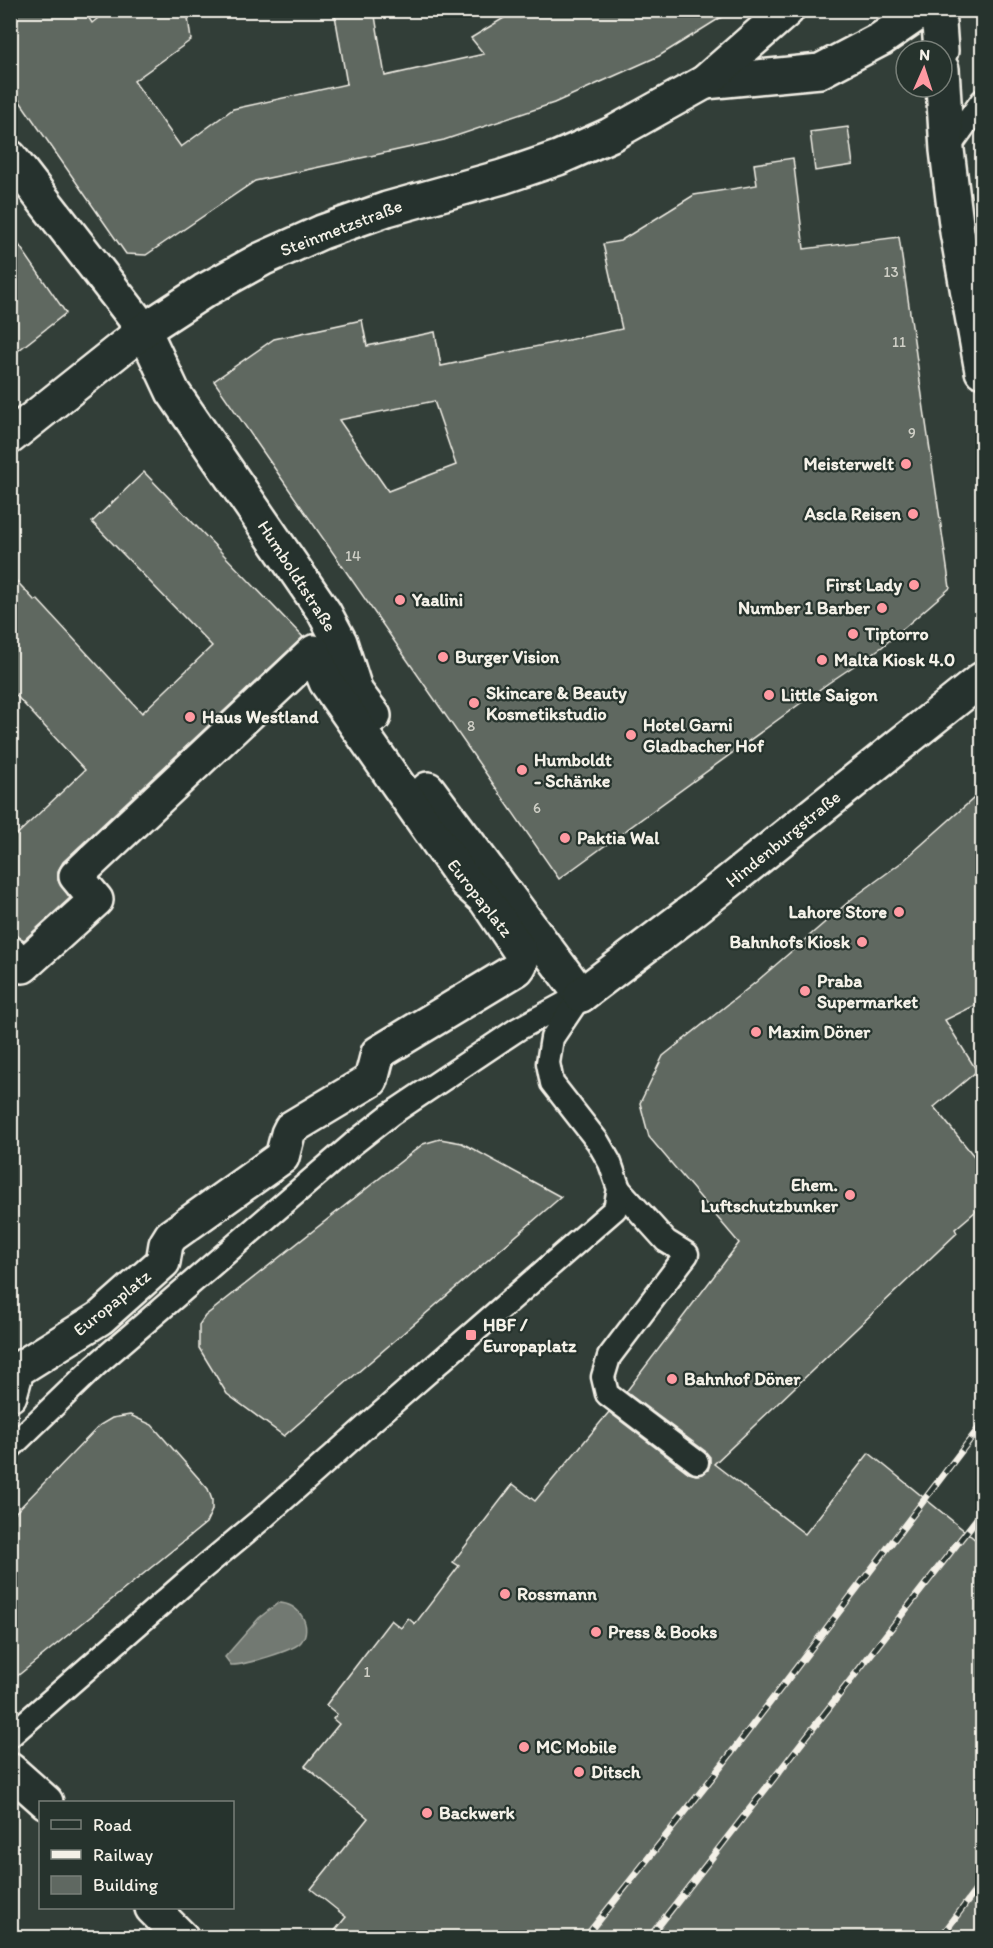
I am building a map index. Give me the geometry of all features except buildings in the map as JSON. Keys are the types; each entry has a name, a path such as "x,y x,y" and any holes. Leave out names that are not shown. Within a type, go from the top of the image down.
{"street":[{"name":"Steinmetzstraße","path":"10,437 144,330 262,259 322,232 387,209 502,177 558,158 610,135 705,82 787,10"},
{"name":"Steinmetzstraße","path":"705,82 820,70 881,39 922,10"},
{"path":"938,10 940,39"},
{"path":"944,99 947,150 957,232 982,371"},
{"name":"Humboldtstraße","path":"10,157 144,330 173,393 324,612 340,642 356,692 581,994"},
{"name":"Europaplatz","path":"10,953 23,966 96,900 76,876 314,652 326,682 466,882 485,899 522,956 521,964 517,969 378,1053 371,1080 291,1128 282,1157 171,1236 166,1244 163,1262 100,1318 17,1370 10,1395"},
{"name":"Hindenburgstraße","path":"581,994 692,911 982,679"},
{"path":"10,1770 44,1801"},
{"path":"153,1909 182,1938"}],"lane":[{"path":"947,150 982,100"},
{"path":"581,994 552,1038 548,1063 552,1083 598,1142 610,1163 619,1189 666,1241 687,1254 609,1357 603,1377 607,1394 697,1462"},
{"name":"Europaplatz","path":"10,1448 95,1366 354,1143 391,1114 518,1029 581,994"},
{"path":"10,1736 615,1209 619,1189"}],"shaded area":[{"path":"278,1603 292,1606 302,1616 306,1629 301,1642 268,1657 231,1665 225,1657 259,1618"}],"railway":[{"path":"585,1938 723,1764 982,1424"},
{"path":"649,1938 982,1512"},
{"path":"940,1938 982,1882"}],"place":[{"name":"Meisterwelt","path":"906,464"},
{"name":"Ascla Reisen","path":"913,514"},
{"name":"First Lady","path":"914,585"},
{"name":"Yaalini","path":"400,600"},
{"name":"Number 1 Barber","path":"882,608"},
{"name":"Tiptorro","path":"853,634"},
{"name":"Burger Vision","path":"443,657"},
{"name":"Malta Kiosk 4.0","path":"822,660"},
{"name":"Little Saigon","path":"769,695"},
{"name":"Skincare & Beauty Kosmetikstudio","path":"474,703"},
{"name":"Haus Westland","path":"190,717"},
{"name":"Hotel Garni Gladbacher Hof","path":"631,735"},
{"name":"Humboldt - Schänke","path":"522,770"},
{"name":"Paktia Wal","path":"565,838"},
{"name":"Lahore Store","path":"899,912"},
{"name":"Bahnhofs Kiosk","path":"862,942"},
{"name":"Praba Supermarket","path":"805,991"},
{"name":"Maxim Döner","path":"756,1032"},
{"name":"Ehem. Luftschutzbunker","path":"850,1195"},
{"name":"HBF / Europaplatz","path":"471,1335"},
{"name":"Bahnhof Döner","path":"672,1379"},
{"name":"Rossmann","path":"505,1594"},
{"name":"Press & Books","path":"596,1632"},
{"name":"MC Mobile","path":"524,1747"},
{"name":"Ditsch","path":"579,1772"},
{"name":"Backwerk","path":"427,1813"}]}
